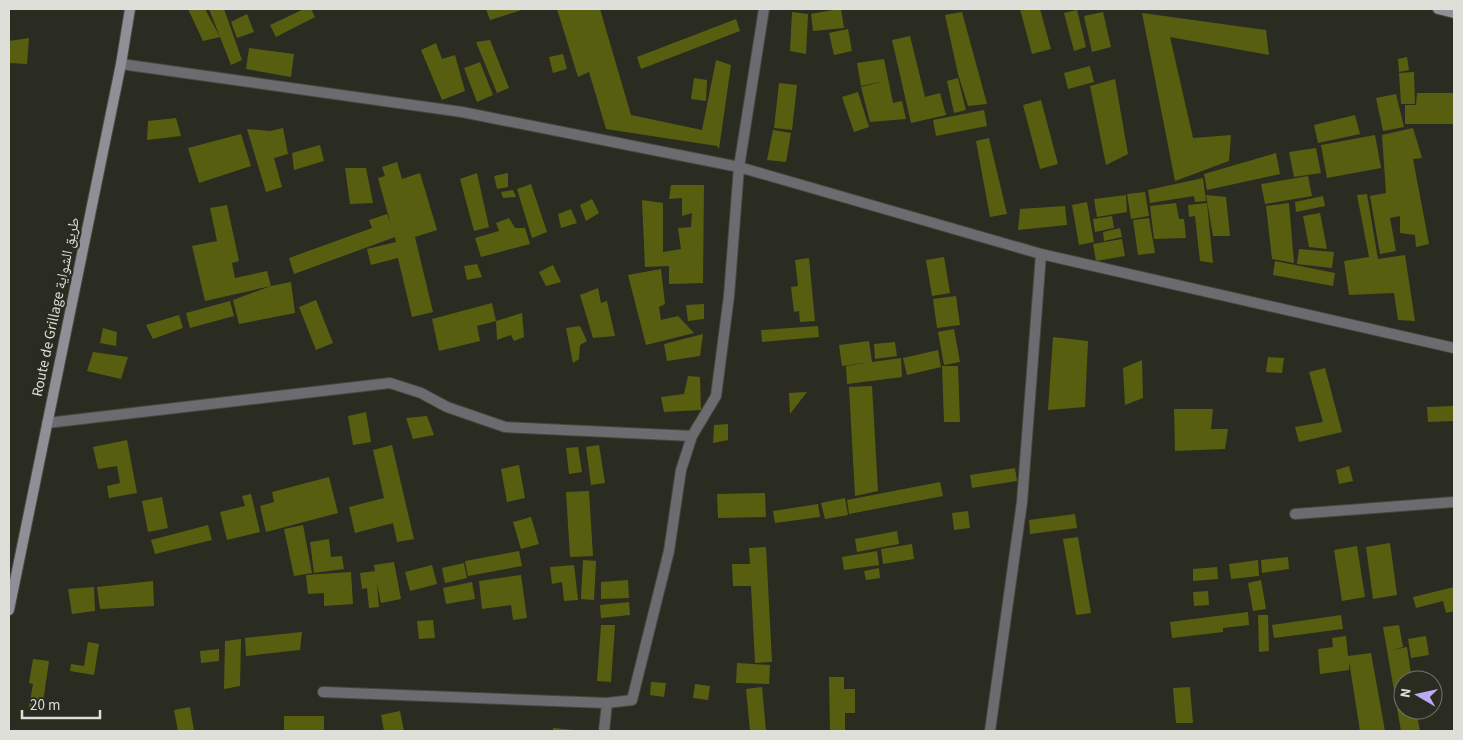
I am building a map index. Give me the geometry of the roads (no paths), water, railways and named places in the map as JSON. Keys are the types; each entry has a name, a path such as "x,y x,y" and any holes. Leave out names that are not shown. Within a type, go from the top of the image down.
{"street":[{"name":"Route de Grillage طريق الشواية","path":"9,610 121,64 130,9"},
{"path":"323,692 607,702 632,700 669,551 681,470 692,436 716,396 729,296 739,167 764,9"},
{"path":"1438,9 1454,13"},
{"path":"121,64 462,112 739,167 1041,254 1454,348"},
{"path":"990,731 1012,586 1022,502 1041,254"},
{"path":"47,423 390,384 421,393 462,412 505,427 692,436"},
{"path":"1295,514 1454,502"},
{"path":"604,731 607,702"}]}
